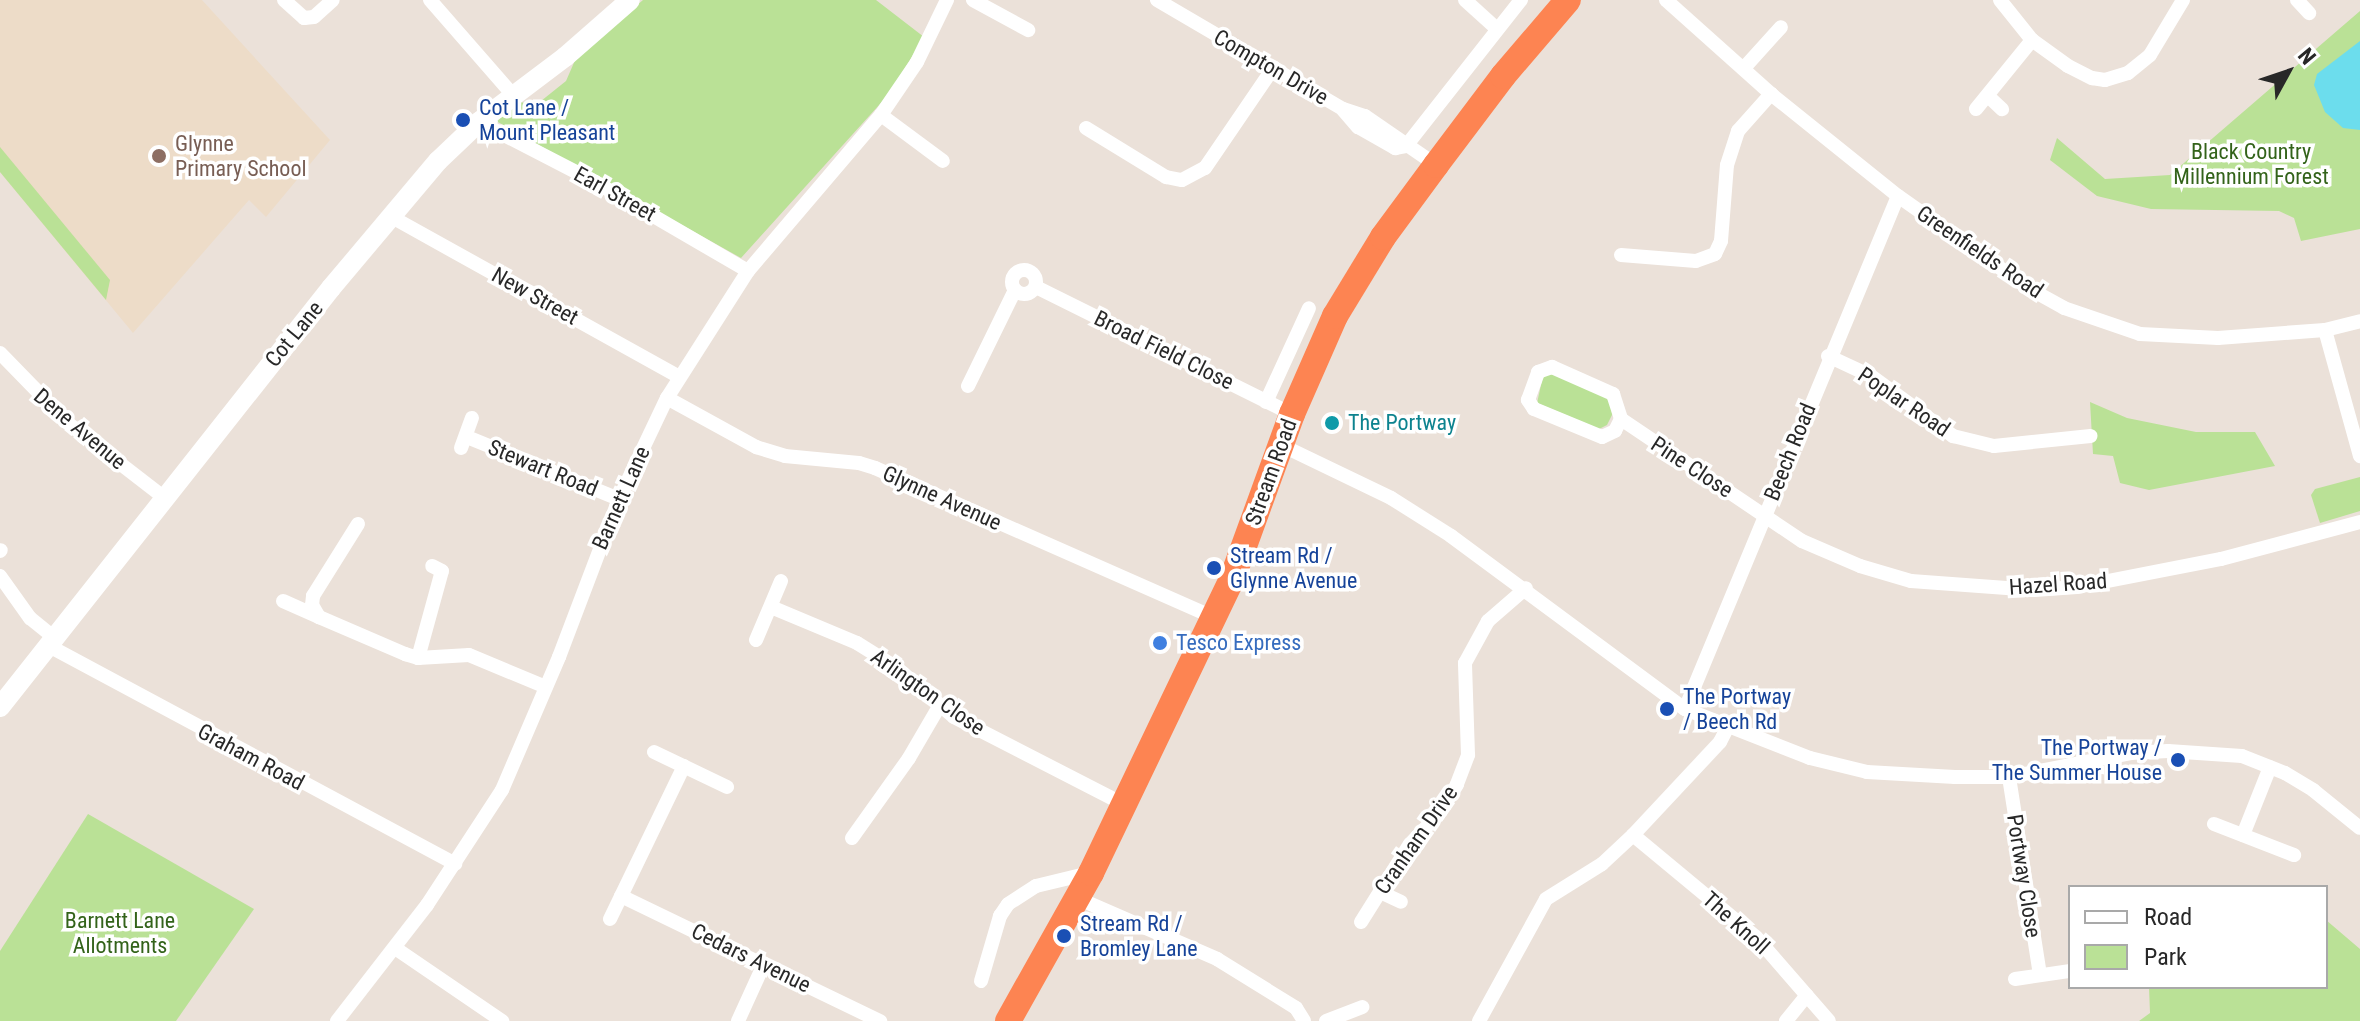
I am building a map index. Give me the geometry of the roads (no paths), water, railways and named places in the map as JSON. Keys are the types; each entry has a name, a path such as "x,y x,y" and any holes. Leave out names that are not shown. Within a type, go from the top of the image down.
{"highway":[{"name":"Stream Road","path":"1008,1021 1091,873 1232,579 1292,414 1335,316 1383,237 1436,165 1503,76 1568,0"}],"street":[{"path":"284,0 304,18 314,17 333,0"},
{"path":"430,0 513,95"},
{"name":"Cot Lane","path":"0,707 390,216 438,161 479,122 565,57 630,0"},
{"name":"Barnett Lane","path":"337,1021 395,948 455,864 502,790 546,687 619,499 679,377 748,271 881,115 917,62 947,0"},
{"path":"973,0 1028,30"},
{"name":"Compton Drive","path":"1157,0 1343,109 1365,116 1436,165"},
{"path":"1465,0 1497,29"},
{"path":"1406,146 1521,0"},
{"name":"Greenfields Road","path":"1666,0 1771,94 1898,196 2030,289 2098,322 2140,334 2218,338 2325,330 2360,321"},
{"path":"2000,0 2032,40 2092,78 2119,78 2150,55 2183,0"},
{"path":"2297,0 2309,13"},
{"path":"1744,68 1781,27"},
{"path":"1976,109 1989,97 2032,40"},
{"path":"1086,128 1108,133 1166,177 1182,180 1205,168 1274,67"},
{"path":"1621,255 1696,261 1715,254 1721,241 1727,165 1738,131 1771,94"},
{"path":"1989,97 2002,109"},
{"path":"881,115 943,161"},
{"name":"Earl Street","path":"479,122 595,182 748,271"},
{"name":"Beech Road","path":"1685,709 1828,356 1898,196"},
{"name":"New Street","path":"390,216 679,377"},
{"name":"Broad Field Close","path":"1015,290 1013,278 1022,270 1034,275 1036,287 1292,414"},
{"path":"968,386 1015,290 1025,294 1036,287"},
{"path":"1266,402 1309,308"},
{"path":"2325,330 2360,456"},
{"name":"Dene Avenue","path":"0,353 69,424 166,499"},
{"name":"Poplar Road","path":"1828,356 1871,376 1953,436 1994,446 2083,442"},
{"name":"Pine Close","path":"1621,419 1615,431 1602,437 1534,409 1528,400 1538,372 1552,367 1613,394 1621,419 1677,459 1765,514"},
{"name":"Glynne Avenue","path":"667,398 756,447 785,456 859,463 875,468 1213,617"},
{"name":"Stewart Road","path":"472,418 464,442 619,499"},
{"path":"1281,445 1391,498 1526,588 1574,629 1685,709 1810,758 1867,772 1911,777 2009,777 2131,753 2168,751 2242,756 2313,790 2360,828"},
{"name":"Hazel Road","path":"1765,514 1802,541 1860,566 1911,581 2034,590 2077,587 2152,575 2298,541 2360,522"},
{"path":"319,617 312,605 313,596 358,524"},
{"path":"418,658 442,571 432,566"},
{"name":"Graham Road","path":"0,576 30,618 52,642 455,864"},
{"path":"756,640 781,581"},
{"name":"Cranham Drive","path":"1361,922 1410,844 1438,815 1457,784 1468,755 1465,663 1488,621 1526,588"},
{"path":"283,601 374,644 418,658 469,655 546,687"},
{"name":"Arlington Close","path":"771,607 857,643 897,668 940,705 1009,747 1125,805"},
{"path":"852,838 909,758 940,705"},
{"path":"1479,1021 1546,899 1602,864 1633,835 1720,742 1727,728"},
{"path":"654,752 727,787"},
{"path":"610,919 684,766"},
{"path":"2243,835 2270,767"},
{"name":"Portway Close","path":"2009,777 2040,974"},
{"path":"2214,824 2294,855"},
{"name":"The Knoll","path":"1633,835 1756,937 1829,1021"},
{"path":"981,981 1000,916 1008,904 1036,886 1091,873"},
{"path":"1380,892 1401,902"},
{"name":"Cedars Avenue","path":"621,896 880,1021"},
{"path":"1077,898 1217,959 1296,1008 1304,1021"},
{"path":"395,948 502,1021"},
{"path":"738,1021 764,964"},
{"path":"2015,979 2068,971"},
{"path":"1786,1021 1807,995"},
{"path":"1326,1021 1362,1007"}],"water":[{"path":"2360,41 2360,130 2343,128 2325,112 2314,85 2317,74"}],"place":[{"name":"Cot Lane / Mount Pleasant","path":"463,120"},
{"name":"Glynne Primary School","path":"159,156"},
{"name":"The Portway","path":"1332,423"},
{"name":"Stream Rd / Glynne Avenue","path":"1214,568"},
{"name":"Tesco Express","path":"1160,643"},
{"name":"The Portway / Beech Rd","path":"1667,709"},
{"name":"The Portway / The Summer House","path":"2178,760"},
{"name":"Stream Rd / Bromley Lane","path":"1064,936"}],"park label":[{"name":"Black Country Millennium Forest","path":"2251,164"},
{"name":"Barnett Lane Allotments","path":"120,932"}]}
